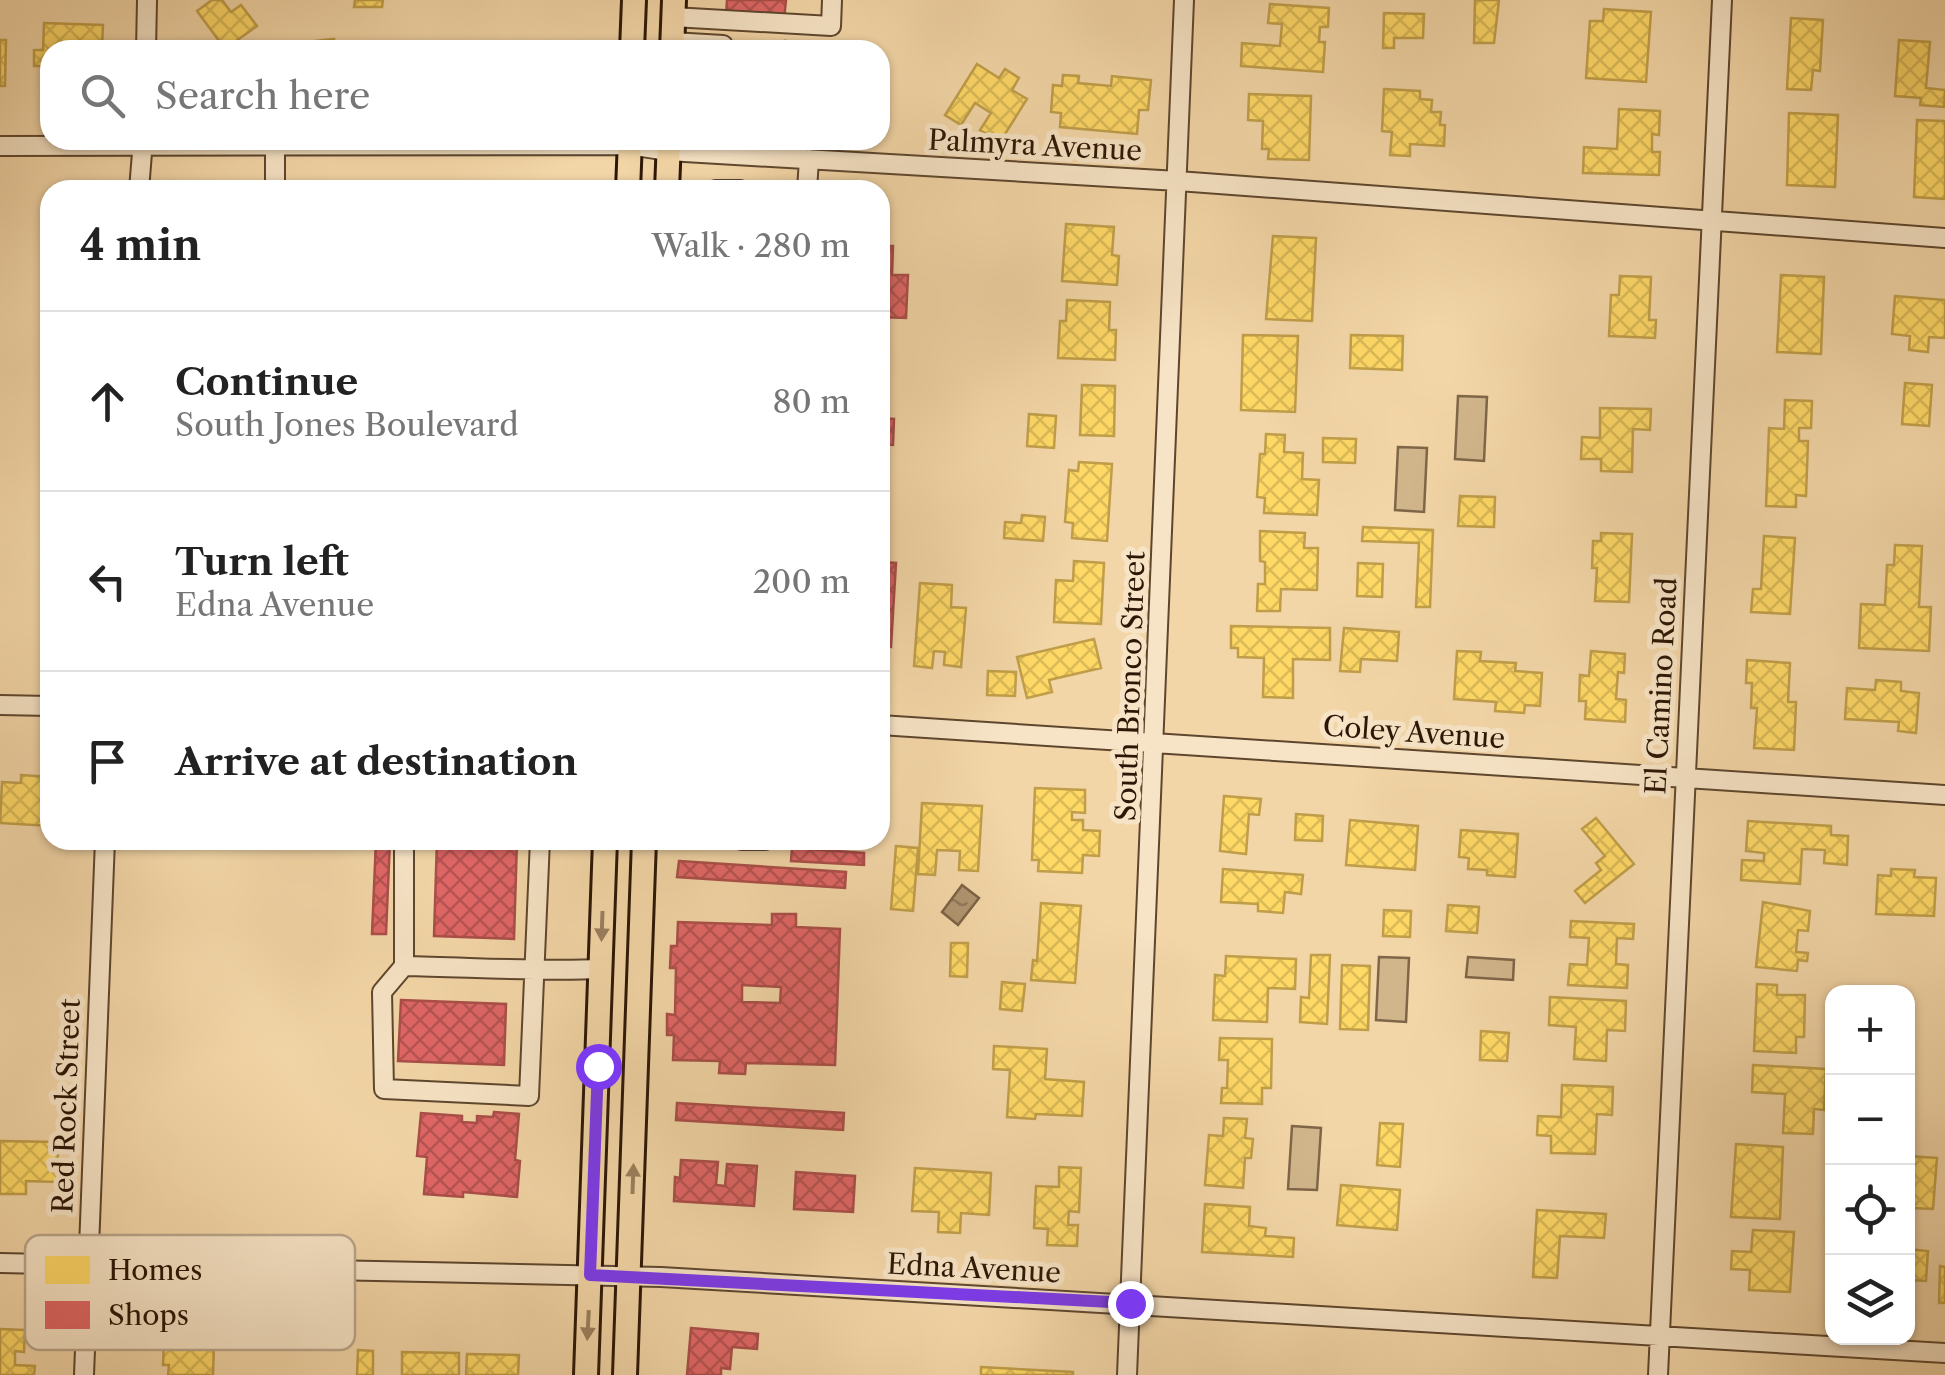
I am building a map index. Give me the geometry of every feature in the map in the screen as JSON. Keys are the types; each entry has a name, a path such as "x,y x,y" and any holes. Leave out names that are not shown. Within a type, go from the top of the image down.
{"main road":[{"path":"632,40 634,0"},
{"path":"672,40 674,9"},
{"path":"628,180 630,150"},
{"path":"667,180 668,150"},
{"path":"586,1375 605,850"},
{"path":"625,1375 644,850"}],"street":[{"path":"146,40 147,0"},
{"path":"674,9 831,26 832,0"},
{"name":"South Bronco Street","path":"1128,1375 1184,0"},
{"name":"El Camino Road","path":"1658,1375 1722,0"},
{"name":"Palmyra Avenue","path":"0,146 40,145"},
{"path":"140,180 142,150"},
{"path":"274,180 275,150"},
{"name":"Palmyra Avenue","path":"745,150 809,159 1178,181 1945,238"},
{"path":"808,180 809,159"},
{"path":"0,704 40,706"},
{"name":"Coley Avenue","path":"890,726 1945,795"},
{"name":"Red Rock Street","path":"88,1235 105,850"},
{"path":"404,850 404,966 382,992 384,1089 529,1096 540,850"},
{"path":"404,966 601,969"},
{"name":"Edna Avenue","path":"355,1270 628,1276 1945,1352"},
{"name":"Red Rock Street","path":"84,1375 85,1350"}],"shaded area":[{"path":"1458,396 1487,397 1484,461 1455,459"},
{"path":"1398,447 1427,448 1424,512 1395,510"},
{"path":"1379,957 1409,958 1406,1022 1376,1020"},
{"path":"1468,957 1514,960 1513,980 1466,977"},
{"path":"1292,1126 1321,1128 1317,1190 1288,1189"}],"water":[{"path":"962,885 979,898 958,925 942,912"}],"building: Homes":[{"path":"212,0 222,0 231,12 241,5 257,26 238,40 218,40 197,11"},
{"path":"355,0 383,0 382,7 354,7"},
{"path":"1475,0 1499,0 1494,43 1474,43"},
{"path":"1270,4 1329,8 1328,27 1320,27 1319,42 1325,42 1323,72 1241,66 1242,43 1280,46 1282,24 1268,23"},
{"path":"1604,9 1651,12 1646,82 1586,78 1590,21 1603,21"},
{"path":"1384,13 1424,14 1423,38 1394,38 1394,48 1383,48"},
{"path":"1791,18 1823,20 1820,71 1813,70 1811,90 1787,89"},
{"path":"44,23 103,25 102,40 43,40"},
{"path":"0,40 6,40 5,86 0,86"},
{"path":"1899,40 1930,42 1926,88 1945,90 1944,107 1920,105 1921,98 1895,96"},
{"path":"34,50 40,50 40,66 34,66"},
{"path":"977,64 999,78 1005,69 1019,78 1012,90 1027,99 1000,142 980,130 991,113 975,103 961,125 945,115"},
{"path":"1063,75 1079,76 1078,83 1111,86 1112,76 1151,80 1148,110 1139,110 1137,134 1060,127 1061,113 1051,112 1053,85 1062,86"},
{"path":"1384,89 1420,91 1420,99 1432,100 1431,112 1441,112 1440,125 1445,125 1444,146 1410,144 1410,156 1390,155 1392,132 1382,131"},
{"path":"1249,94 1311,96 1309,160 1268,159 1269,149 1262,149 1263,121 1248,120"},
{"path":"1619,109 1660,111 1659,135 1652,134 1652,152 1660,152 1659,175 1583,173 1584,147 1617,149"},
{"path":"1789,113 1838,115 1835,187 1787,185"},
{"path":"1917,120 1945,121 1945,199 1914,197"},
{"path":"1066,224 1114,227 1112,255 1119,256 1117,285 1062,281"},
{"path":"1273,236 1316,238 1312,321 1266,319"},
{"path":"1781,275 1824,277 1821,354 1777,352"},
{"path":"1620,276 1651,277 1649,320 1656,320 1655,338 1609,336 1611,295 1619,295"},
{"path":"1895,296 1945,300 1945,338 1929,337 1928,352 1909,350 1910,336 1892,334"},
{"path":"1067,300 1110,302 1109,330 1116,330 1115,360 1058,358 1060,321 1066,321"},
{"path":"1243,335 1298,336 1295,412 1241,410"},
{"path":"1351,335 1403,336 1402,370 1350,368"},
{"path":"1905,383 1932,385 1929,426 1902,424"},
{"path":"1082,385 1115,386 1114,436 1080,435"},
{"path":"1785,400 1812,401 1811,428 1799,428 1799,441 1808,441 1806,496 1796,495 1796,507 1766,506 1769,428 1784,429"},
{"path":"1600,408 1651,409 1650,430 1633,429 1632,472 1601,471 1601,459 1581,459 1582,437 1600,438"},
{"path":"1029,414 1056,416 1054,448 1027,446"},
{"path":"1266,434 1285,435 1284,452 1303,453 1302,479 1319,480 1317,515 1264,513 1265,498 1257,497 1260,454 1265,454"},
{"path":"1323,438 1356,439 1355,463 1323,462"},
{"path":"1079,462 1112,464 1107,541 1072,538 1073,523 1065,522 1069,470 1078,471"},
{"path":"1460,496 1495,497 1494,527 1458,526"},
{"path":"1022,515 1045,517 1043,541 1004,538 1005,522 1021,523"},
{"path":"1363,527 1433,530 1430,607 1416,607 1419,543 1362,541"},
{"path":"1260,531 1305,533 1304,548 1318,548 1317,590 1281,589 1280,611 1257,611 1258,584 1265,584"},
{"path":"1601,533 1632,534 1629,602 1595,601 1597,568 1592,568 1593,541 1601,541"},
{"path":"1764,536 1795,538 1790,614 1751,612 1753,589 1761,589"},
{"path":"1895,545 1922,546 1919,607 1931,607 1929,651 1859,648 1861,604 1885,605 1887,565 1894,565"},
{"path":"1074,561 1104,563 1101,624 1054,622 1056,580 1073,581"},
{"path":"1358,563 1383,564 1382,597 1357,596"},
{"path":"920,583 952,585 951,607 966,608 961,667 944,665 945,652 934,651 932,668 914,666"},
{"path":"1231,626 1330,628 1330,660 1293,659 1293,698 1263,697 1264,658 1238,657 1238,648 1231,648"},
{"path":"1344,628 1399,632 1397,661 1361,659 1360,672 1340,671"},
{"path":"1094,639 1101,668 1049,680 1052,692 1027,698 1017,657"},
{"path":"1457,651 1481,652 1480,661 1516,663 1515,671 1542,673 1540,706 1525,705 1524,713 1495,711 1496,702 1454,699"},
{"path":"1591,651 1625,654 1624,673 1618,672 1616,699 1626,700 1625,722 1585,719 1586,701 1579,701 1580,675 1589,676"},
{"path":"1747,660 1790,663 1788,702 1796,702 1794,750 1754,748 1757,708 1751,708 1752,683 1746,683"},
{"path":"988,671 1016,672 1015,696 987,695"},
{"path":"1876,680 1901,682 1901,691 1919,693 1916,733 1898,731 1899,722 1845,719 1847,688 1875,690"},
{"path":"21,775 40,776 40,825 0,823 2,782 21,783"},
{"path":"1035,788 1085,790 1085,813 1072,812 1072,820 1083,820 1083,830 1100,831 1099,856 1083,855 1082,873 1038,871 1039,860 1032,860"},
{"path":"1224,796 1261,799 1259,815 1249,814 1246,854 1220,851"},
{"path":"922,803 982,806 978,871 959,870 960,851 937,850 935,875 918,874"},
{"path":"1296,814 1323,816 1322,841 1295,840"},
{"path":"1596,818 1634,864 1585,903 1575,891 1601,870 1596,863 1605,856 1582,829"},
{"path":"1350,820 1418,826 1415,870 1346,865"},
{"path":"1748,821 1831,826 1831,835 1848,836 1847,865 1824,863 1825,850 1802,849 1800,884 1741,880 1742,860 1764,861 1764,853 1746,851"},
{"path":"1461,830 1518,834 1515,877 1468,869 1469,858 1459,857"},
{"path":"896,846 918,848 913,911 891,909"},
{"path":"1223,869 1303,875 1301,894 1285,892 1283,913 1258,911 1258,904 1221,902"},
{"path":"1891,869 1915,870 1914,877 1936,878 1934,916 1876,914 1878,875 1891,876"},
{"path":"1763,902 1810,911 1808,931 1798,930 1796,952 1808,953 1807,961 1798,960 1797,971 1756,967"},
{"path":"1041,903 1081,906 1075,983 1031,980 1033,960 1037,961"},
{"path":"1448,905 1479,907 1477,933 1446,931"},
{"path":"1384,910 1411,911 1410,937 1383,936"},
{"path":"1571,921 1634,924 1633,939 1617,938 1616,964 1628,965 1627,988 1568,985 1570,964 1587,965 1589,938 1570,937"},
{"path":"951,943 968,943 967,977 950,976"},
{"path":"1311,955 1330,955 1327,1024 1300,1022 1301,997 1309,998"},
{"path":"1226,956 1296,959 1295,989 1268,988 1267,1022 1213,1020 1215,975 1225,976"},
{"path":"1342,965 1370,966 1368,1030 1340,1029"},
{"path":"1002,982 1025,984 1022,1011 1000,1009"},
{"path":"1757,984 1777,985 1777,995 1805,995 1804,1037 1796,1037 1796,1053 1754,1051"},
{"path":"1550,997 1626,1001 1625,1031 1607,1030 1606,1061 1574,1059 1576,1027 1549,1025"},
{"path":"1481,1031 1509,1033 1507,1061 1480,1060"},
{"path":"1220,1038 1272,1039 1271,1088 1262,1088 1262,1104 1221,1103 1222,1088 1227,1088 1228,1060 1219,1060"},
{"path":"994,1046 1047,1049 1045,1079 1084,1082 1082,1116 1007,1117 1010,1070 993,1069"},
{"path":"1753,1065 1825,1069 1824,1110 1814,1109 1813,1134 1783,1133 1785,1094 1752,1092"},
{"path":"1562,1085 1613,1087 1612,1115 1597,1114 1595,1154 1551,1153 1551,1136 1537,1135 1538,1116 1561,1117"},
{"path":"1224,1118 1247,1119 1245,1138 1253,1139 1251,1158 1245,1158 1243,1188 1205,1185 1209,1135 1223,1136"},
{"path":"1380,1123 1403,1124 1400,1167 1377,1165"},
{"path":"0,1141 58,1142 57,1182 26,1181 26,1194 0,1194"},
{"path":"1736,1144 1783,1147 1780,1219 1731,1217"},
{"path":"1915,1156 1937,1158 1933,1209 1915,1208"},
{"path":"1059,1167 1081,1168 1079,1212 1069,1211 1068,1225 1078,1225 1077,1246 1047,1245 1048,1229 1034,1228 1036,1186 1059,1187"},
{"path":"915,1168 991,1173 989,1215 961,1213 960,1233 938,1232 939,1212 912,1211"},
{"path":"1341,1185 1400,1190 1397,1230 1337,1225"},
{"path":"1205,1204 1250,1207 1249,1226 1266,1228 1265,1236 1294,1238 1293,1257 1202,1252"},
{"path":"1537,1210 1606,1214 1604,1238 1560,1236 1557,1278 1533,1277"},
{"path":"1753,1230 1794,1232 1790,1292 1749,1290 1750,1270 1731,1269 1732,1251 1751,1252"},
{"path":"1915,1250 1928,1251 1926,1281 1915,1280"},
{"path":"1940,1266 1945,1267 1945,1303 1939,1303"},
{"path":"0,1329 25,1330 24,1352 15,1351 15,1365 35,1366 34,1375 0,1375"},
{"path":"164,1350 214,1350 213,1375 168,1375 169,1365 163,1365"},
{"path":"358,1350 373,1351 373,1375 357,1375"},
{"path":"402,1352 459,1353 459,1375 402,1375"},
{"path":"467,1354 519,1355 518,1375 466,1375"},
{"path":"981,1367 1073,1372 1073,1375 981,1375"}],"building: Shops":[{"path":"727,0 786,0 784,20 726,16"},
{"path":"890,246 892,275 908,275 906,318 890,317"},
{"path":"890,419 894,419 890,445"},
{"path":"890,563 896,563 890,647"},
{"path":"376,850 390,850 386,934 372,934"},
{"path":"437,850 517,850 514,939 434,936"},
{"path":"792,850 864,853 864,865 791,861"},
{"path":"679,861 846,872 845,888 677,877"},
{"path":"772,914 796,914 796,927 840,929 835,1065 746,1063 745,1074 719,1073 720,1061 673,1060 674,1035 667,1035 667,1014 675,1015 676,968 670,968 671,946 677,946 678,922 772,925","holes":["742,985 781,987 780,1003 742,1002"]},
{"path":"401,1000 506,1004 504,1065 398,1061"},
{"path":"677,1103 844,1113 843,1130 676,1120"},
{"path":"494,1112 519,1114 517,1197 463,1192 463,1197 424,1194 427,1157 417,1156 421,1113 462,1116 462,1122 477,1123 477,1116 493,1117"},
{"path":"681,1160 718,1162 716,1185 725,1186 727,1164 757,1166 754,1206 674,1201 675,1177 680,1178"},
{"path":"796,1172 855,1176 853,1212 794,1209"},
{"path":"691,1328 758,1334 757,1349 732,1347 730,1369 721,1368 721,1375 687,1375"}],"route":[{"path":"598,1066 590,1275 1130,1303"}]}
